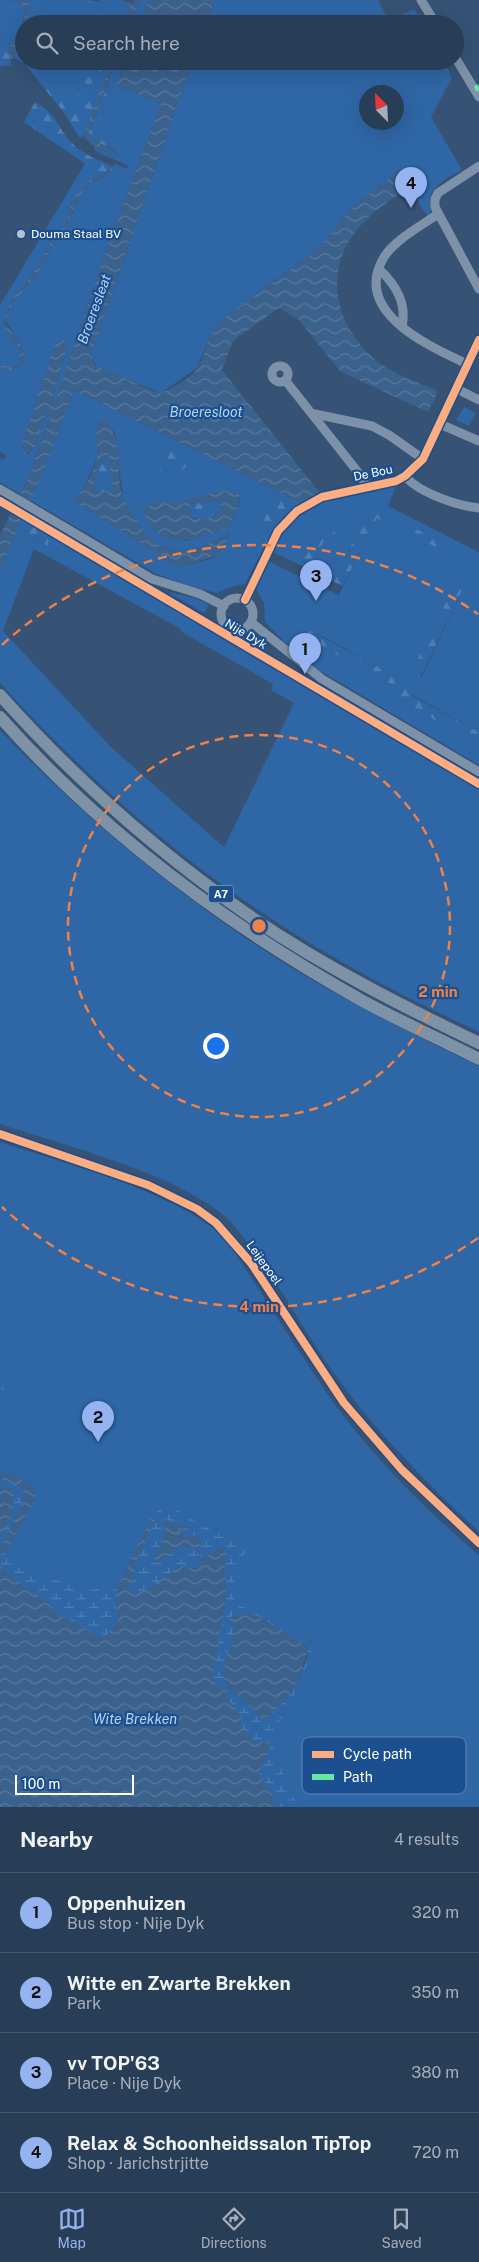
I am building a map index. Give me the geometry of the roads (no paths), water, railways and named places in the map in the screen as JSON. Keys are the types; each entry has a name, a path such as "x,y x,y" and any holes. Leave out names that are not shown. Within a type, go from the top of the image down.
{"highway":[{"name":"A7","path":"0,695 71,770 106,802 215,890 255,919 331,966 479,1043"},
{"name":"A7","path":"0,717 73,792 135,848 214,909 297,963 363,1001 479,1059"}],"street":[{"path":"421,0 430,15"},
{"path":"463,70 479,97"},
{"path":"479,166 438,193 435,199 435,207 438,214 479,289"},
{"path":"438,214 385,256 379,270 378,290 381,302 389,316 402,327 423,342 467,364"},
{"path":"379,270 392,282 403,305 402,327"},
{"name":"De Bou","path":"245,600 265,554 278,531 290,517 322,497 396,481 405,476 423,459 479,340"},
{"path":"286,380 361,476 366,486"},
{"path":"457,390 479,400"},
{"path":"314,414 372,426 390,434 423,459"},
{"path":"440,424 479,441"},
{"path":"405,476 417,487 464,506 479,508"},
{"name":"Nije Dyk","path":"0,489 152,579 200,594 224,606"},
{"path":"234,598 245,600 252,608 251,622 243,629 229,628 222,617 224,606 234,598"},
{"name":"Nije Dyk","path":"251,622 322,680 479,772"},
{"name":"Leijepoel","path":"0,1134 148,1185 197,1209 216,1223 250,1263 350,1410 402,1470 479,1543"}],"water":[{"path":"9,0 29,0 28,15 24,15 25,11 21,4"},
{"path":"121,0 133,3 134,0 140,0 134,15 128,15 130,6"},
{"path":"148,0 215,0 209,15 142,15"},
{"path":"15,37 15,53 12,59 8,56"},
{"path":"109,70 113,70 88,135 117,153 117,158 91,144 83,136"},
{"name":"Broeresloot","path":"122,70 189,70 91,355 95,365 161,393 180,383 197,369 211,333 218,322 318,249 354,206 397,172 408,187 366,220 351,238 342,257 337,276 338,296 343,315 352,333 365,350 389,369 438,391 428,412 341,372 298,319 279,308 237,338 232,343 222,370 319,492 301,503 74,390 45,467 0,570 0,535 28,479 52,412 46,414 35,447 24,455 21,446 55,344 63,340 67,348 53,396 55,402 108,245 161,104 116,85"},
{"path":"112,166 114,168 108,175 91,183 79,196 67,227 57,238 39,271 20,295 15,298 5,323 24,351 24,362 14,370 0,367 0,364 9,367 15,366 21,359 18,346 2,324 13,296 18,293 36,269 54,236 65,225 72,202 77,194 89,181 106,173"},
{"path":"102,417 113,431 118,449 122,495 145,532 155,542 165,548 177,550 188,550 230,535 219,555 179,567 73,501 88,481 94,467 97,456 99,421","holes":["109,455 112,491 97,491 94,482 96,471 102,461"]},
{"path":"222,490 234,491 239,494 240,499 230,527 190,539 178,540 167,538 157,533 148,523 142,508 157,503 183,501","holes":["216,501 221,504 221,509 218,512 204,519 192,517 189,507 192,504"]},
{"path":"0,1472 17,1477 27,1483 31,1486 36,1496 5,1556 0,1554 0,1549 25,1497 19,1487 0,1479"},
{"path":"0,1483 13,1491 14,1503 11,1514 0,1536"},
{"name":"Wite Brekken","path":"151,1518 155,1520 136,1562 129,1593 151,1587 182,1565 186,1569 197,1567 202,1562 198,1549 192,1547 176,1550 157,1563 154,1561 165,1534 164,1523 167,1519 176,1527 177,1525 173,1521 192,1528 184,1531 178,1528 185,1535 200,1538 199,1549 204,1559 220,1547 227,1548 225,1566 226,1599 213,1674 215,1683 222,1689 227,1686 223,1669 226,1656 232,1644 234,1631 229,1619 233,1615 243,1613 258,1616 309,1647 298,1681 285,1701 263,1721 244,1699 229,1689 226,1691 228,1698 242,1719 240,1726 256,1743 269,1741 270,1748 259,1774 272,1792 275,1807 0,1807 0,1566 28,1590 44,1599 60,1616 73,1620 99,1638 107,1635 118,1620 115,1602 117,1588"}],"place":[{"name":"Relax & Schoonheidssalon TipTop","path":"411,208"},
{"name":"Douma Staal BV","path":"21,234"},
{"name":"vv TOP'63","path":"316,601"},
{"name":"Oppenhuizen","path":"305,674"},
{"name":"Witte en Zwarte Brekken","path":"98,1442"}],"water label":[{"name":"Broeresleat","path":"94,309"}]}
